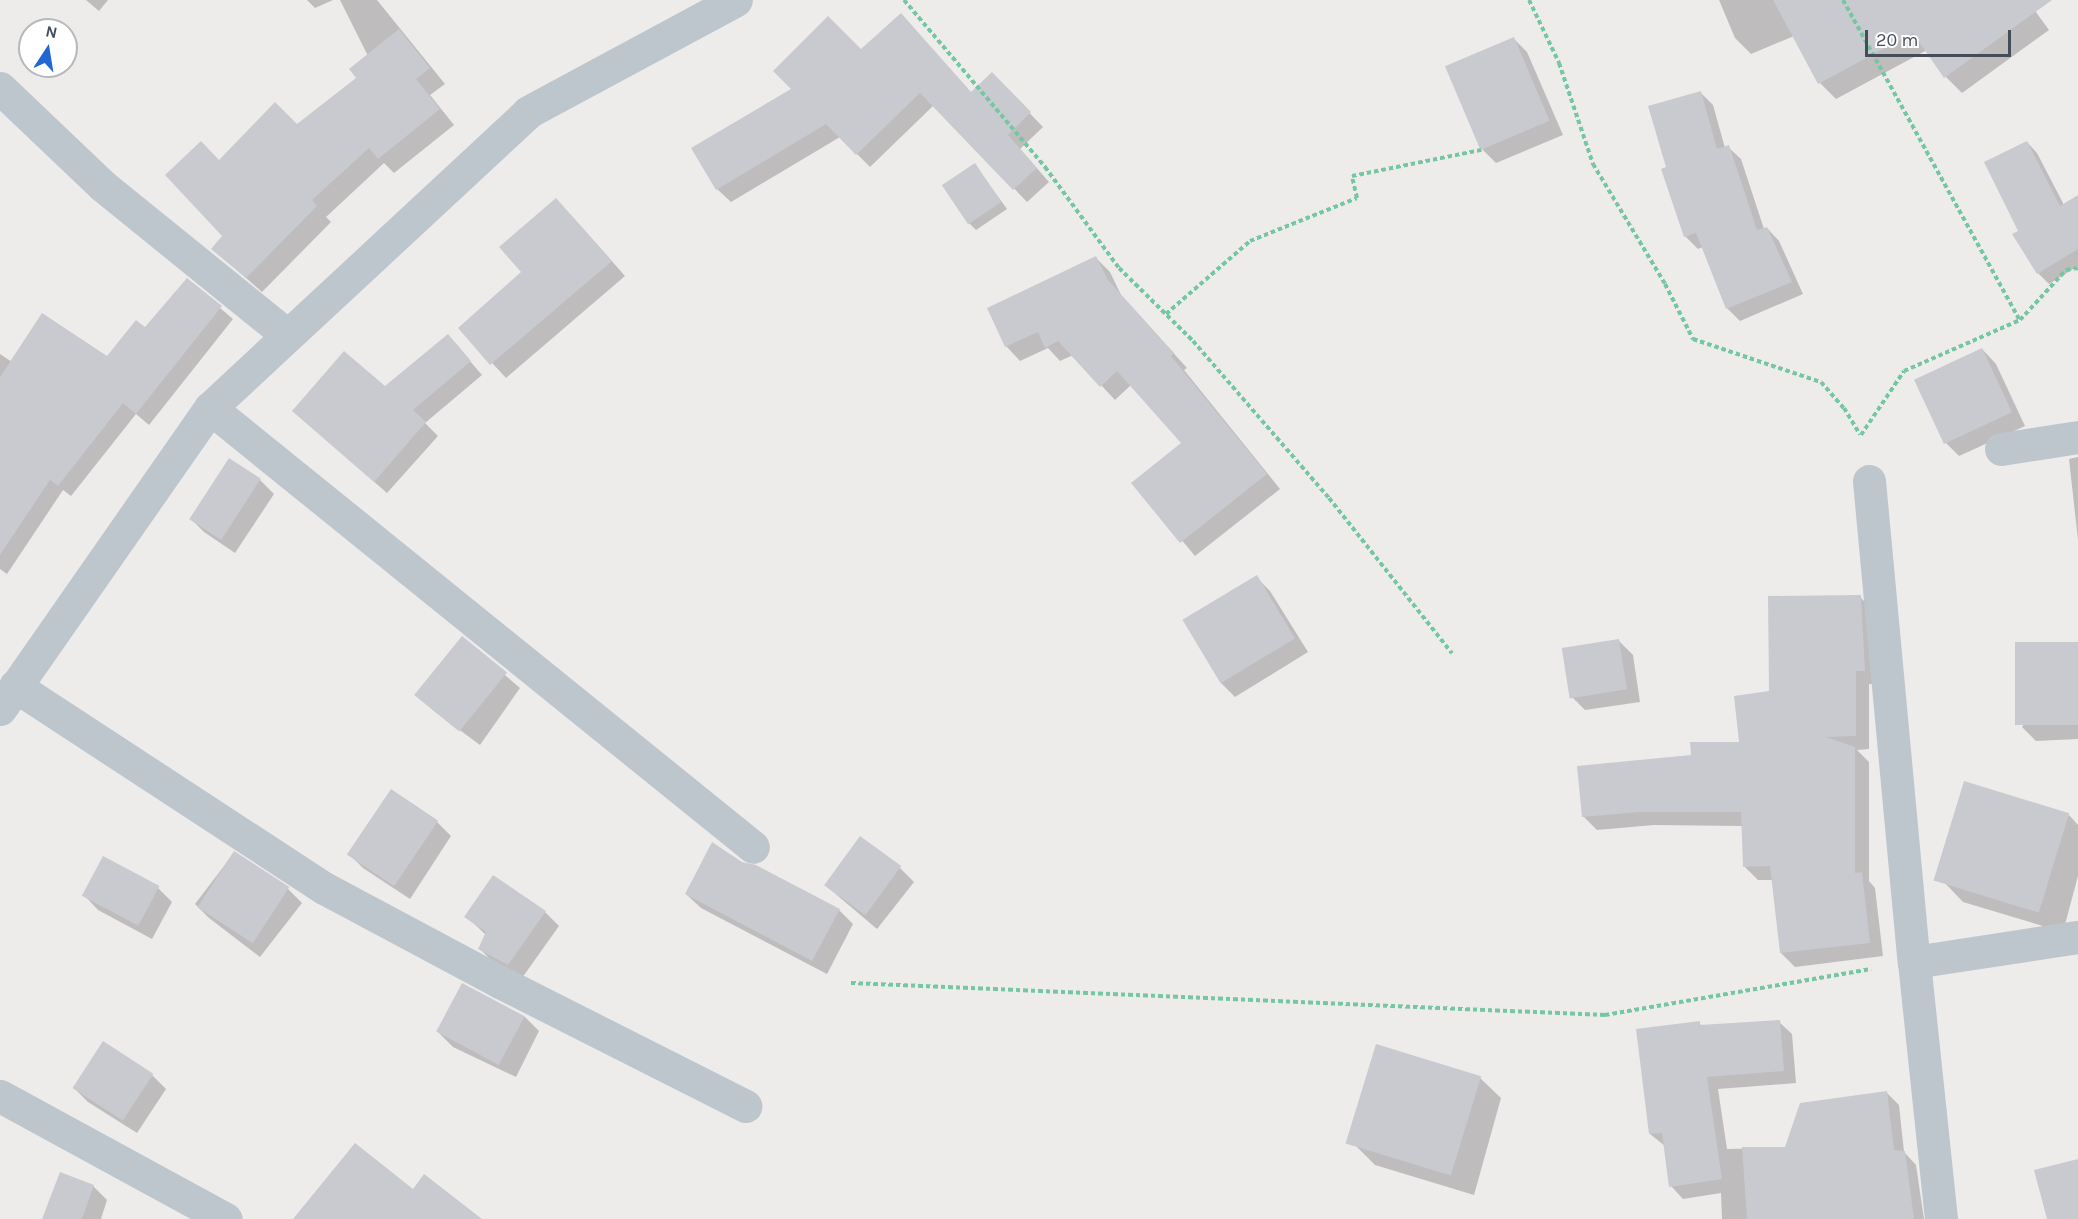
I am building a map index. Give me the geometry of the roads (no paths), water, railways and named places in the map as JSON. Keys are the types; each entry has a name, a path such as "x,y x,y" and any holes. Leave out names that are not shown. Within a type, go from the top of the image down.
{"street":[{"path":"736,0 528,112 210,408 7,698 324,888 500,982 746,1106"},
{"path":"0,88 103,186 287,335"},
{"path":"210,408 753,847"},
{"path":"2001,449 2078,437"},
{"path":"1869,482 1914,962 1941,1219"},
{"path":"1914,962 2078,937"},
{"path":"0,1096 226,1219"}]}
